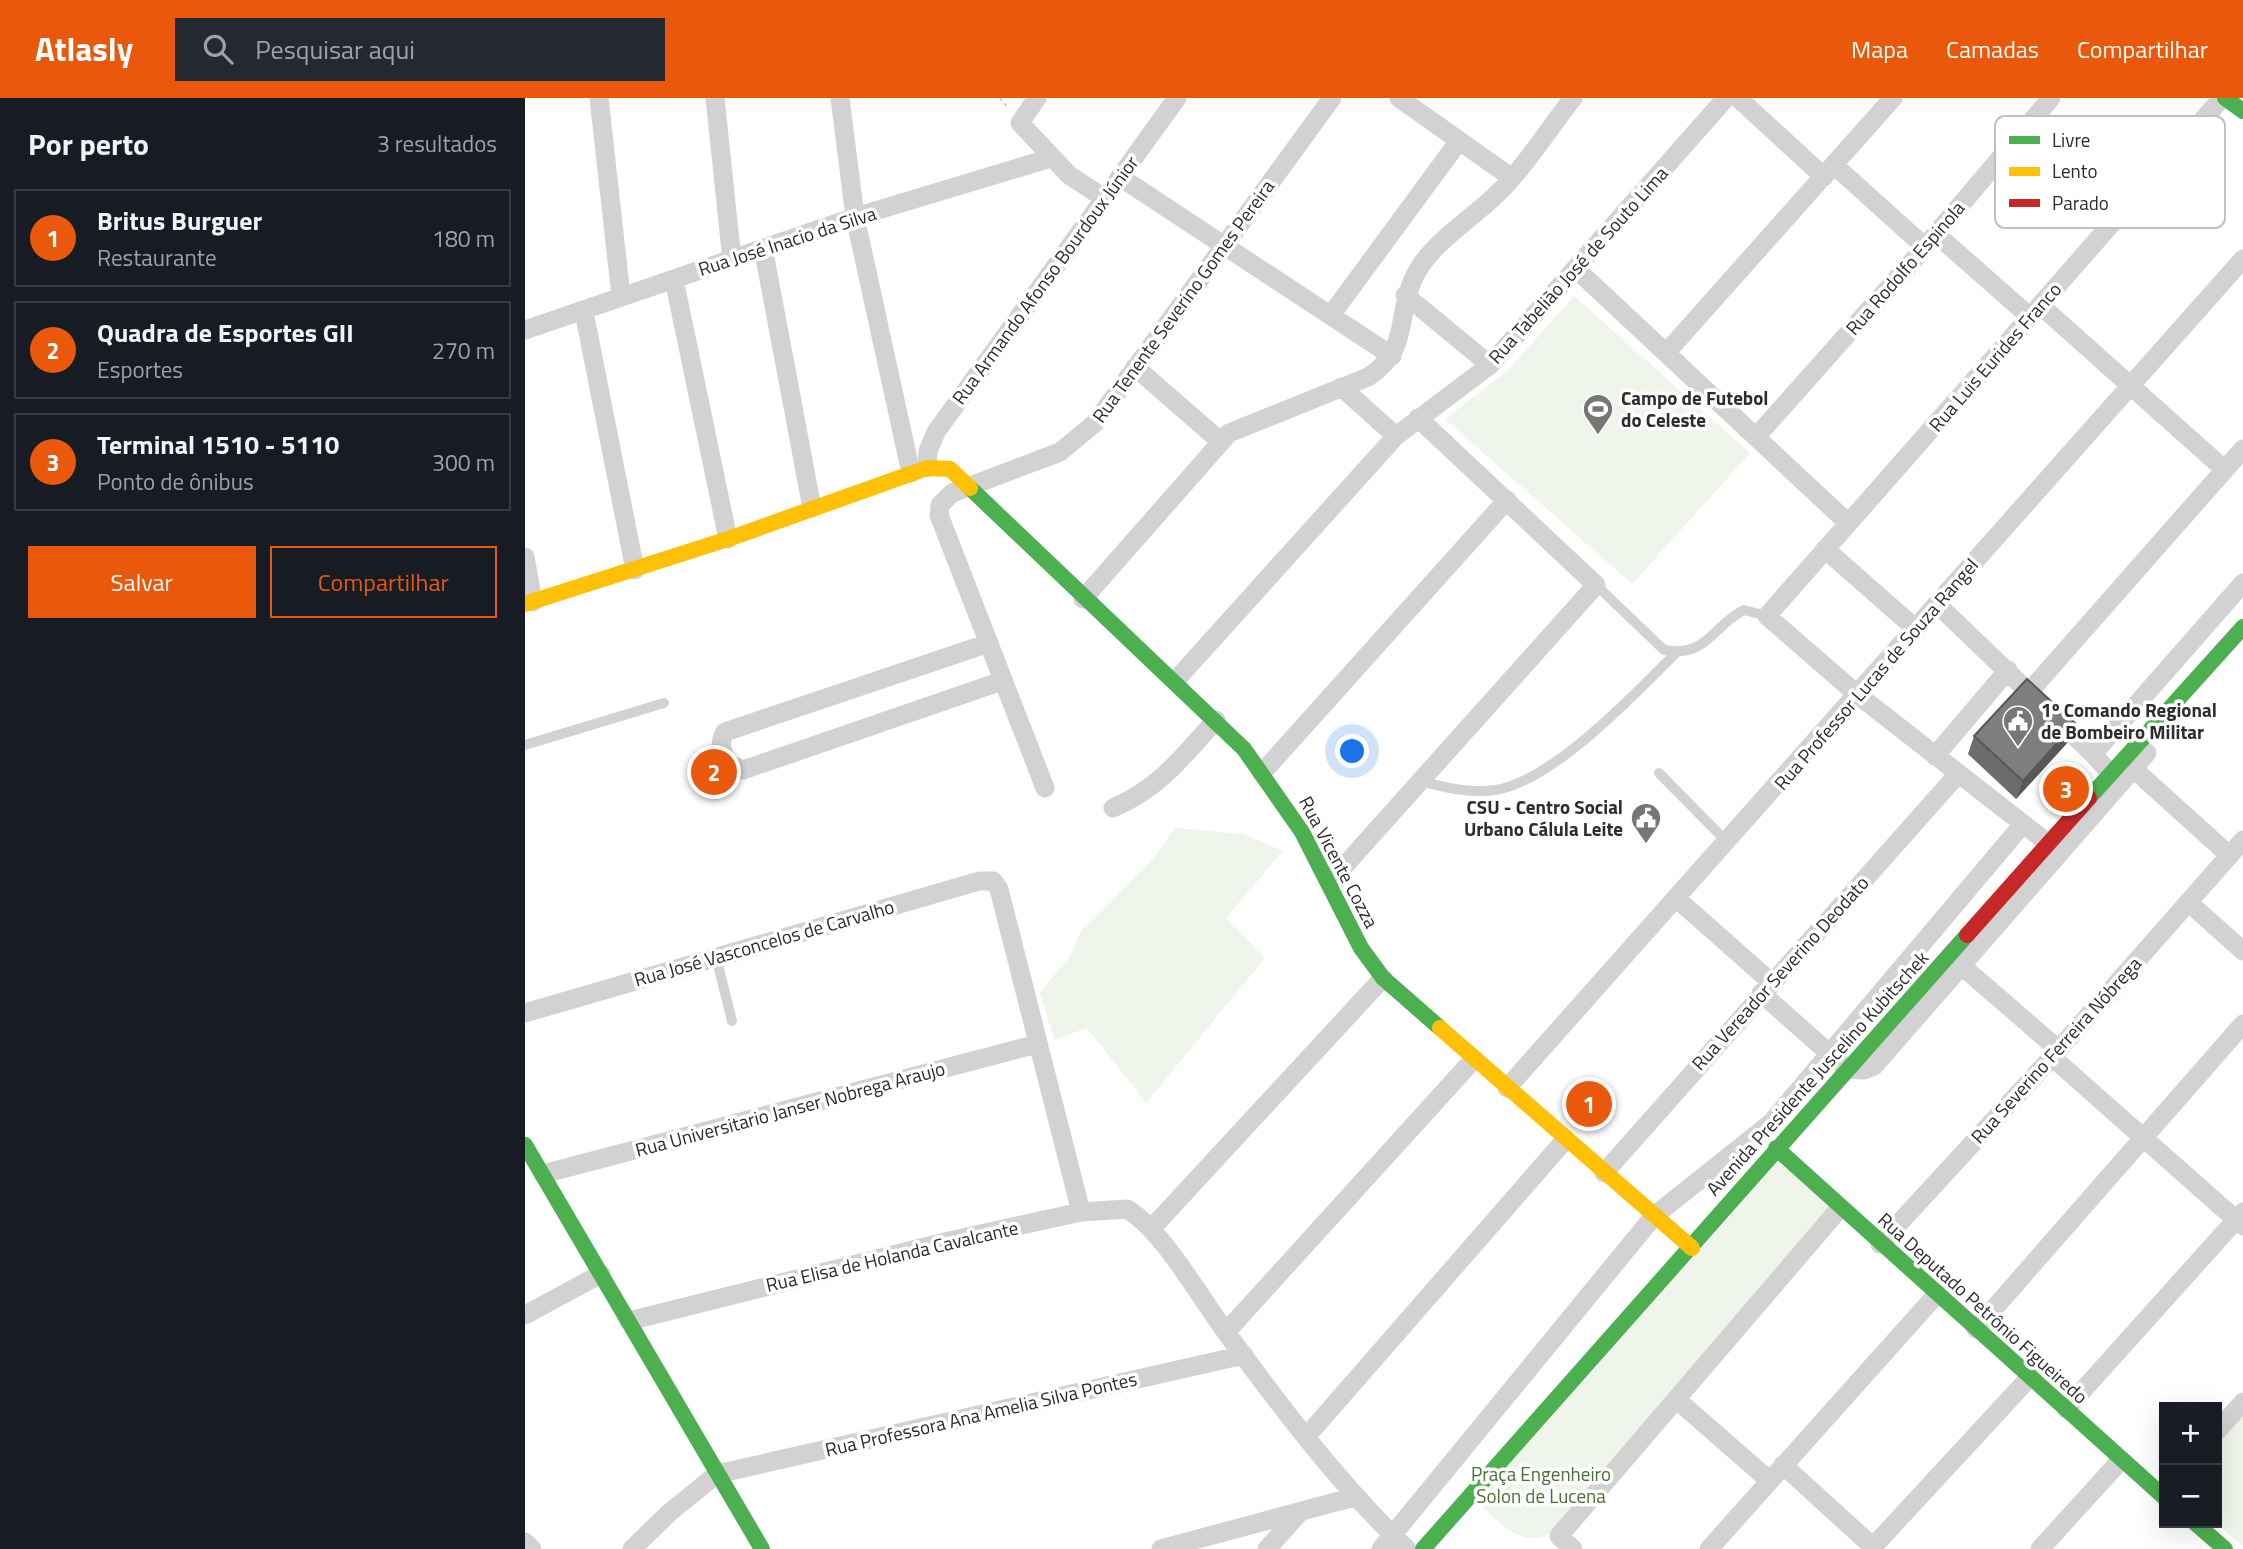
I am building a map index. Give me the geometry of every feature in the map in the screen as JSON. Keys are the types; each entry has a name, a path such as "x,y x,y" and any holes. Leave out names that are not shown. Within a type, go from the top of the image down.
{"street":[{"path":"599,98 621,296"},
{"path":"715,98 732,260"},
{"path":"525,557 529,603 728,539 919,471 855,217 840,98"},
{"path":"1037,98 1020,123 1051,158 1085,187 1104,198"},
{"name":"Rua Armando Afonso Bourdoux Júnior","path":"919,471 936,432 1177,98"},
{"name":"Rua Tenente Severino Gomes Pereira","path":"989,643 939,515 944,499 1060,452 1079,439 1095,423 1332,98"},
{"path":"1083,599 1220,441 1242,425 1368,377 1392,356 1398,343 1405,295 1421,265 1439,244 1511,178 1573,98"},
{"path":"1666,353 1893,98"},
{"name":"Rua Rodolfo Espinola","path":"2037,116 2052,98"},
{"path":"2224,98 2243,111"},
{"name":"Rua Luis Eurides Franco","path":"2208,116 2224,98"},
{"path":"1725,99 2035,311 2132,386 2225,470"},
{"name":"Rua Tabelião José de Souto Lima","path":"1175,681 1396,436 1490,365 1725,99"},
{"path":"1409,101 1511,178"},
{"path":"1331,315 1459,141"},
{"name":"Rua José Inacio da Silva","path":"525,330 855,217 1051,158"},
{"name":"Rua Rodolfo Espinola","path":"1756,437 1995,165"},
{"path":"1119,177 1392,356"},
{"name":"Rua Luis Eurides Franco","path":"1767,615 2109,228"},
{"path":"765,258 812,508"},
{"name":"Rua Professor Lucas de Souza Rangel","path":"1507,1088 1677,900 2243,259"},
{"path":"1576,269 1848,523"},
{"path":"676,289 728,539"},
{"path":"1405,295 1490,365"},
{"path":"586,321 635,570"},
{"path":"1135,367 1220,441"},
{"path":"1341,387 1396,436"},
{"path":"1330,882 1596,584 1418,418"},
{"path":"2030,691 2241,454"},
{"name":"Rua Vicente Cozza","path":"919,471 950,469 1083,599 1216,720 1262,773 1302,832 1330,882 1361,948 1383,978 1565,1140 1692,1248"},
{"path":"1262,773 1507,500"},
{"path":"1825,549 1916,629"},
{"path":"2093,754 2243,583"},
{"path":"1937,604 2093,754 2123,768 2229,855"},
{"path":"1767,615 1857,695 2049,844"},
{"name":"Avenida Presidente Juscelino Kubitschek","path":"1936,984 1957,948 2021,886 2049,844 2123,768 2186,692 2211,673 2243,627"},
{"path":"1002,681 743,770 729,764 722,749 721,739 725,732 989,643 1045,788"},
{"path":"1677,900 1847,1069 1864,1070 1874,1066 1936,984 1963,967 2021,886 2123,768 2211,673 2243,645"},
{"path":"1935,756 2008,670"},
{"path":"2168,670 2186,692"},
{"path":"1113,808 1141,797 1159,783 1216,720"},
{"name":"Rua Vereador Severino Deodato","path":"1604,1173 1958,774"},
{"path":"1394,1545 1654,1216 1771,1123 2023,824"},
{"name":"Rua Severino Ferreira Nóbrega","path":"1880,1244 2055,1053 2243,840"},
{"path":"1990,863 2021,886"},
{"name":"Rua José Vasconcelos de Carvalho","path":"525,1013 979,881 993,881 999,889 1037,1044"},
{"path":"2188,902 2243,951"},
{"path":"1935,927 1957,948"},
{"path":"1963,967 2144,1138 2241,1220 2066,1409"},
{"path":"1151,1229 1383,978"},
{"path":"1976,1329 2243,1024"},
{"path":"1037,1044 1081,1213"},
{"name":"Rua Universitario Janser Nobrega Araujo","path":"543,1174 1037,1044"},
{"path":"1226,1332 1474,1059"},
{"name":"Avenida Presidente Juscelino Kubitschek","path":"1423,1549 1692,1248 1847,1069"},
{"path":"1306,1437 1565,1140"},
{"path":"525,1145 762,1549"},
{"name":"Rua Deputado Petrônio Figueiredo","path":"1776,1148 2121,1460 2159,1491"},
{"path":"1566,1543 1676,1399 1840,1208"},
{"name":"Rua Elisa de Holanda Cavalcante","path":"629,1321 949,1241 1081,1213 1127,1209 1151,1229 1306,1437 1394,1545"},
{"path":"525,1315 601,1275"},
{"path":"1709,1549 1937,1294"},
{"name":"Rua Professora Ana Amelia Silva Pontes","path":"717,1474 1244,1354"},
{"path":"1783,1465 1872,1548 2030,1377"},
{"path":"1676,1399 1770,1481"},
{"path":"2222,1425 2243,1402"},
{"path":"2040,1549 2121,1460"},
{"path":"632,1549 669,1513 717,1474"},
{"path":"1161,1549 1354,1496"},
{"path":"1267,1549 1301,1511"},
{"path":"2200,1528 2216,1546"},
{"path":"525,1542 532,1549"}],"lane":[{"path":"1596,584 1664,650 1677,653"},
{"path":"1420,781 1470,791 1495,790 1522,782 1555,762 1626,703 1677,653 1702,645 1744,610 1767,615"},
{"path":"525,745 664,702"},
{"path":"1658,773 1728,842"},
{"path":"716,957 732,1021"}],"green space":[{"name":"Campo de Futebol do Celeste","path":"1574,296 1750,453 1632,584 1445,419 1507,371"},
{"path":"713,743 736,790 716,801 693,753"},
{"path":"1175,828 1243,834 1283,851 1226,918 1265,958 1146,1103 1087,1028 1054,1040 1040,992 1070,956 1082,929 1152,860"},
{"name":"Praça Engenheiro Solon de Lucena","path":"1778,1162 1832,1207 1550,1534 1529,1538 1501,1524 1476,1501"},
{"path":"2243,1411 2243,1546 2222,1528 2222,1435"}],"building":[{"name":"1º Comando Regional de Bombeiro Militar","path":"2027,679 2075,723 2023,781 1974,736"}],"traffic: fast":[{"path":"2225,98 2243,111"},
{"path":"970,488 1244,749 1302,832 1361,948 1383,978 1440,1028"},
{"path":"2089,798 2243,627"},
{"path":"1423,1549 1967,935"},
{"path":"525,1145 762,1549"},
{"path":"1776,1148 2159,1493"},
{"path":"2201,1528 2225,1549"}],"traffic: slow":[{"path":"525,604 728,539 927,468 950,469 970,488"},
{"path":"1440,1028 1692,1248"}],"traffic: jam":[{"path":"1967,935 2089,798"}],"place":[{"name":"Campo de Futebol do Celeste","path":"1598,436"},
{"name":"1º Comando Regional de Bombeiro Militar","path":"2018,748"},
{"name":"Quadra de Esportes GII","path":"714,772"},
{"name":"Terminal 1510 - 5110","path":"2066,789"},
{"name":"CSU - Centro Social Urbano Cálula Leite","path":"1646,845"},
{"name":"Britus Burguer","path":"1589,1104"}]}
